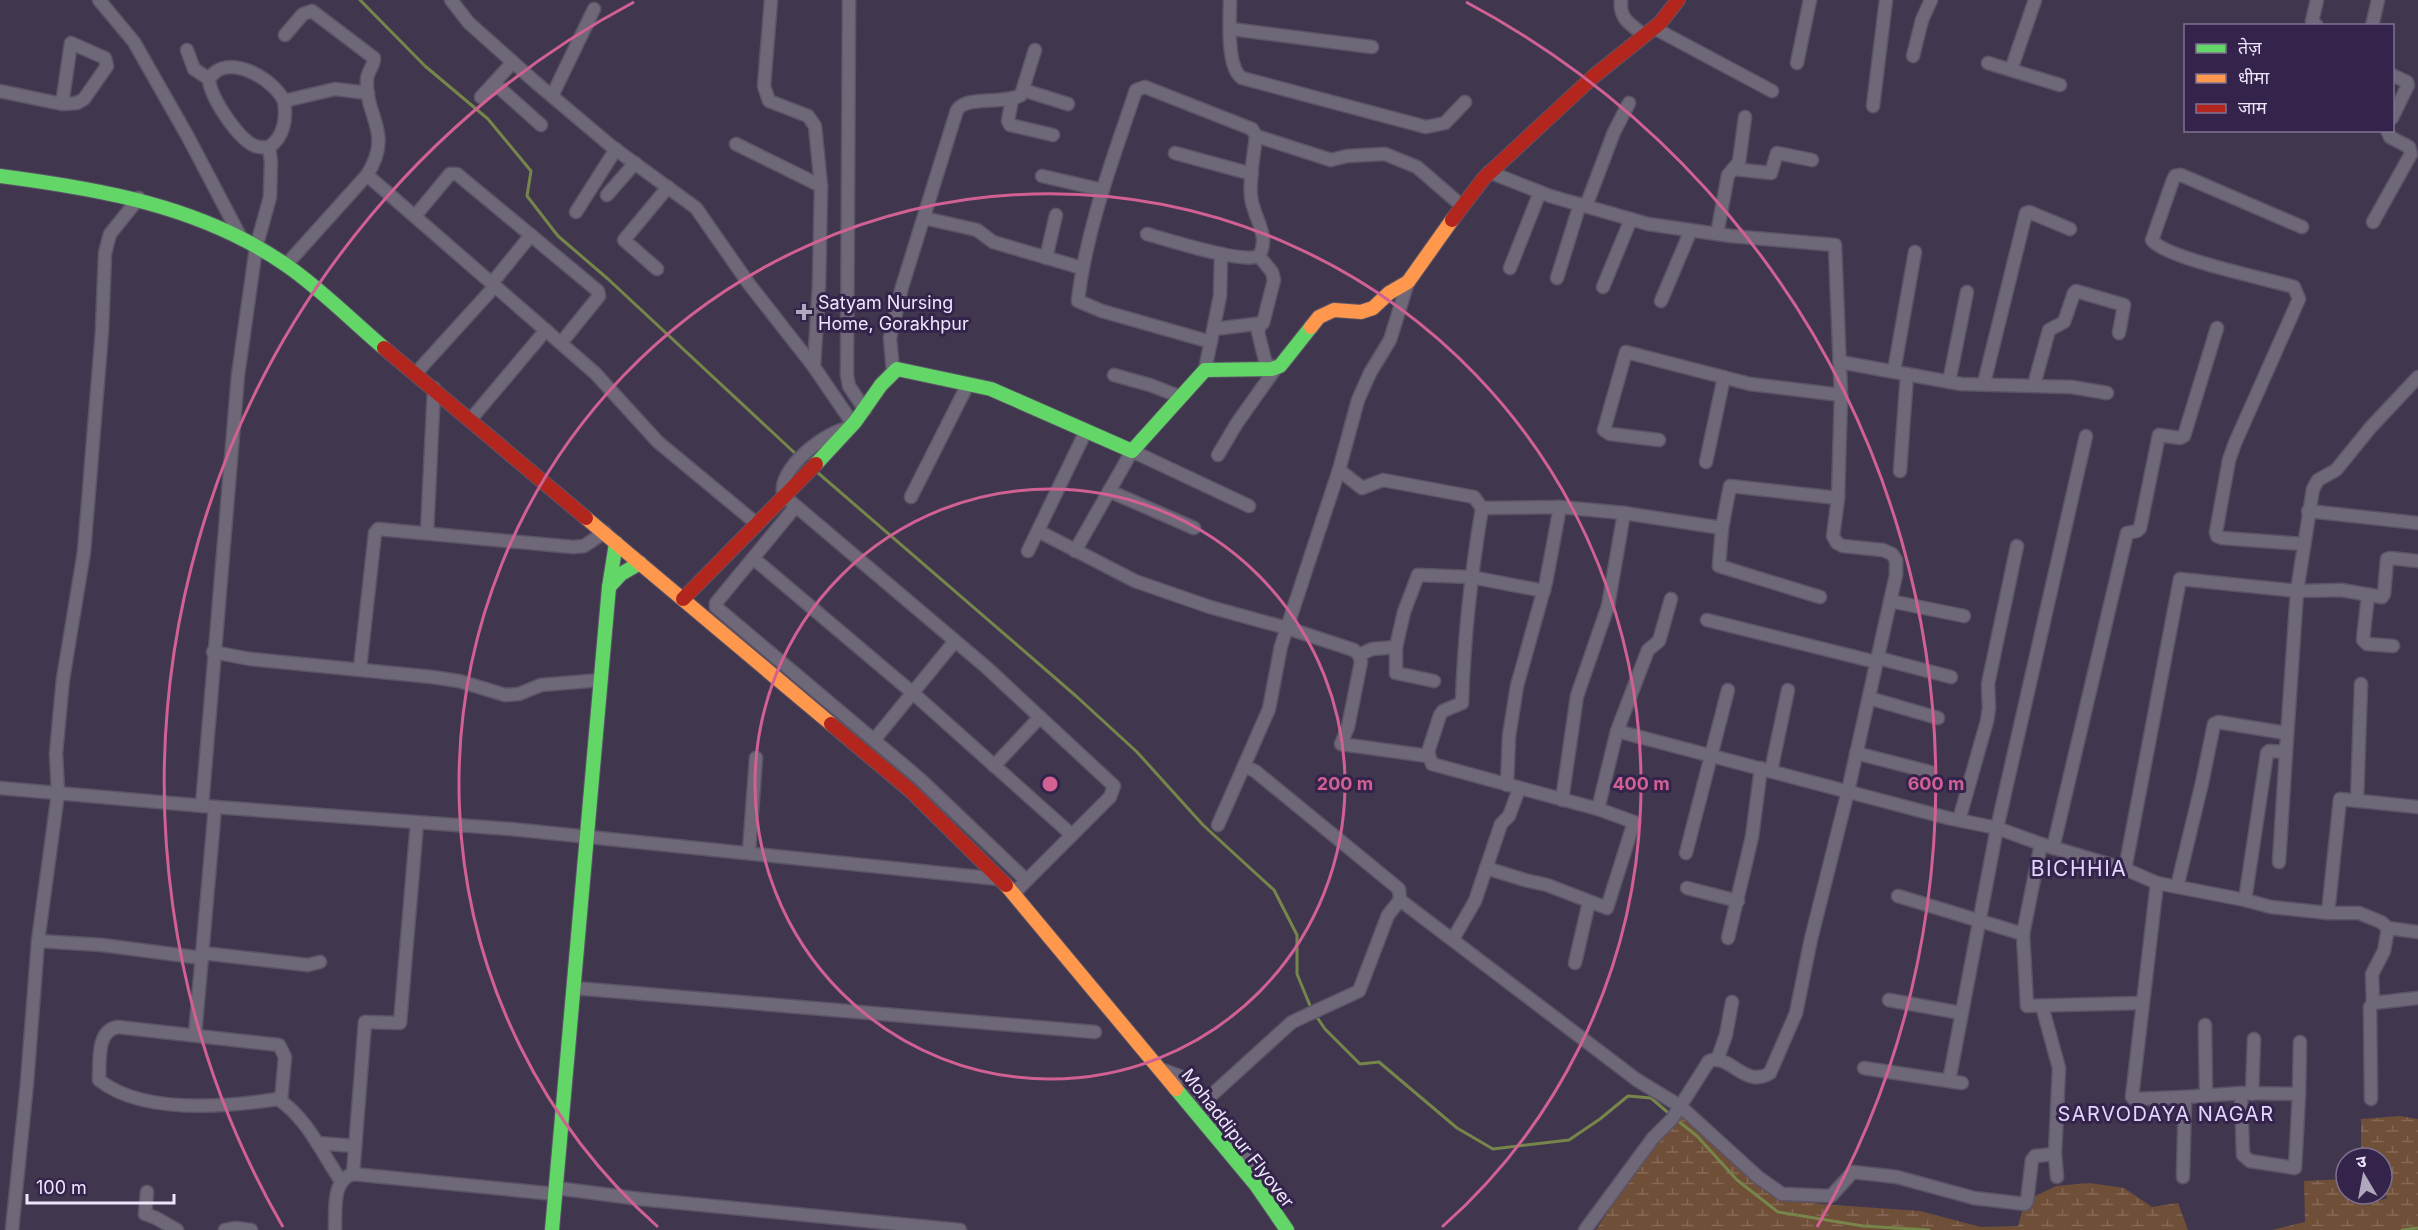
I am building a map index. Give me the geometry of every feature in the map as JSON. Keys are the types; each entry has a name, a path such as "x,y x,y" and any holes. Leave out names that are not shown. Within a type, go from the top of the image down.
{"main road":[{"path":"683,599 784,496 796,472 848,430 865,410 889,373 897,369 991,389 1132,450 1205,370 1276,368 1319,317 1334,310 1361,312 1373,308 1389,293 1408,282 1489,172 1593,75 1649,32 1678,0"},
{"name":"Mohaddipur Flyover","path":"0,176 64,184 139,198 212,223 286,265 911,791 1001,879 1264,1195 1287,1230"},
{"path":"552,1230 609,587 616,543"},
{"path":"609,587 621,574 640,563"}],"street":[{"path":"99,0 134,42 188,137 242,240"},
{"path":"451,0 469,23 552,96 616,149 702,213 749,284 814,367 848,430"},
{"path":"771,0 765,95 769,100 812,119 815,126 821,186 819,285 814,367"},
{"path":"849,0 847,375 849,386 865,410"},
{"path":"1230,0 1233,68 1242,78 1426,127 1445,123 1466,102"},
{"path":"1621,0 1620,9 1623,18 1772,91"},
{"path":"1797,63 1810,0"},
{"path":"1873,106 1886,0"},
{"path":"1913,56 1922,20 1931,0"},
{"path":"2011,70 2035,0"},
{"path":"2315,24 2312,21 2317,0"},
{"path":"2372,24 2378,0"},
{"path":"552,96 594,9"},
{"path":"285,35 303,14 312,11 374,58 368,75 368,93 377,123 379,144 376,161 367,175 286,265"},
{"path":"1231,29 1372,47"},
{"path":"0,92 62,104 77,103 84,99 107,66 105,58 71,43 62,104"},
{"path":"187,50 194,69 209,79 215,96 242,137 256,147 269,147 274,143 282,131 286,111 277,88 247,70 226,68 214,73 209,79"},
{"path":"893,371 890,338 902,286 960,105 964,102 1012,99 1021,95 1035,50"},
{"path":"481,97 513,62"},
{"path":"1988,63 2060,85"},
{"path":"2394,76 2407,82 2408,85 2394,114"},
{"path":"494,83 541,126"},
{"path":"1147,234 1221,254 1251,258 1259,256 1263,249 1262,228 1251,198 1256,136 1252,129 1139,87 1136,90 1103,190 1082,268 1078,301 1211,342"},
{"path":"284,101 335,89 368,93"},
{"path":"1023,90 1068,104"},
{"path":"1012,99 1008,121 1010,125 1053,135"},
{"path":"1557,278 1583,205 1629,103"},
{"path":"1717,234 1728,176 1739,162 1745,117"},
{"path":"2373,222 2411,154 2409,147 2390,137 2388,132"},
{"path":"1256,136 1331,160 1355,155 1385,154 1417,167 1462,206"},
{"path":"736,144 821,186"},
{"path":"202,806 213,652 238,375 256,248 270,196 269,147"},
{"path":"576,212 616,149"},
{"path":"1175,153 1252,174"},
{"path":"1733,169 1771,173 1776,156 1780,153 1812,160"},
{"path":"607,195 635,163"},
{"path":"415,216 453,172 600,293 561,343"},
{"path":"1489,172 1540,192 1648,224 1717,234 1836,246 1841,395 1838,498 1833,536 1837,543 1843,546 1883,550 1892,554 1896,560 1896,575 1869,698 1811,939 1796,1013 1770,1073 1762,1078 1754,1079 1717,1060 1709,1061 1676,1112 1653,1138 1586,1230"},
{"path":"367,175 595,373 658,442 757,524"},
{"path":"2302,227 2181,175 2175,176 2172,180 2152,240 2160,247 2184,257 2260,276 2294,286 2297,290 2299,299 2232,452 2216,532 2217,536 2222,538 2303,544"},
{"path":"1042,176 1103,190"},
{"path":"657,269 624,240 668,187"},
{"path":"1510,268 1540,192"},
{"path":"12,1230 38,941 58,793 56,753 63,679 84,552 102,331 105,254 110,234 139,198"},
{"path":"1984,383 2026,213 2029,212 2070,229"},
{"path":"1046,258 1056,215"},
{"path":"924,218 977,230 993,242 1082,268"},
{"path":"1603,287 1631,219"},
{"path":"1661,301 1691,230"},
{"path":"416,373 493,284 531,235"},
{"path":"1900,471 1900,373 1915,252"},
{"path":"1205,370 1220,296 1221,254"},
{"path":"1218,455 1237,423 1276,368 1266,364 1258,332 1264,320 1274,280 1272,272 1259,256"},
{"path":"1218,825 1269,709 1281,646 1339,470 1358,400 1370,373 1390,340 1408,282"},
{"path":"2034,384 2049,330 2064,322 2076,291 2124,305 2119,333"},
{"path":"1949,382 1967,292"},
{"path":"1214,329 1260,325"},
{"path":"2142,1004 2029,1007 2027,1005 2023,934 2127,533 2140,528 2159,435 2180,438 2184,436 2217,328"},
{"path":"471,419 546,330"},
{"path":"1659,440 1610,434 1604,430 1624,353 1633,353 1750,384 1841,395"},
{"path":"1840,362 1949,382 2034,384 2107,393"},
{"path":"1114,375 1160,388 1181,397"},
{"path":"1706,462 1724,377"},
{"path":"2278,862 2297,591 2308,511 2315,484 2336,470 2371,427 2418,377"},
{"path":"911,497 968,384"},
{"path":"427,533 434,388"},
{"path":"796,472 820,440 838,429 848,430"},
{"path":"1028,551 1086,431"},
{"path":"1948,1081 1997,828 2086,436"},
{"path":"1075,551 1132,450 1250,506"},
{"path":"1339,470 1362,488 1383,480 1474,497 1482,508 1464,639 1462,703 1443,711 1440,715 1428,752 1432,764 1598,809 1633,821 1634,824 1608,907 1605,909 1547,885 1486,868"},
{"path":"1820,597 1719,566 1722,528 1730,486 1838,498"},
{"path":"1108,492 1194,528"},
{"path":"784,496 955,641 1114,786 1110,797 1013,894"},
{"path":"796,506 716,603 716,607 952,808 1026,880"},
{"path":"1482,508 1560,507 1624,513 1722,528"},
{"path":"1453,939 1475,902 1501,824 1509,816 1513,787 1509,736 1514,706 1544,591 1560,507"},
{"path":"2308,511 2418,523"},
{"path":"1562,800 1577,696 1608,606 1624,513"},
{"path":"360,668 378,529 573,547 584,546 605,532"},
{"path":"1038,531 1135,581 1210,608 1287,628 1354,650 1361,662 1348,727 1341,744 1428,756"},
{"path":"1959,820 1987,721 1988,684 2017,546"},
{"path":"753,558 914,694 1072,835"},
{"path":"2125,869 2179,580 2181,578 2297,591 2341,590 2368,595 2384,595 2389,558 2418,561"},
{"path":"1434,681 1396,673 1396,647 1404,612 1418,575 1471,577 1544,591"},
{"path":"2368,595 2363,640 2367,644 2393,646"},
{"path":"1598,809 1617,731 1648,650 1659,641 1671,599"},
{"path":"1890,601 1965,616"},
{"path":"1707,620 1952,677"},
{"path":"874,740 914,694 955,641"},
{"path":"1359,655 1372,649 1396,647"},
{"path":"213,652 250,659 432,676 504,694 519,693 541,685 601,680"},
{"path":"783,683 793,672"},
{"path":"2357,801 2361,684"},
{"path":"1686,853 1728,690"},
{"path":"1728,938 1766,770 1788,690"},
{"path":"1869,698 1938,718"},
{"path":"994,766 1040,717"},
{"path":"2177,886 2214,724 2218,722 2286,733"},
{"path":"1617,731 1997,828 2047,846 2125,869 2157,883 2271,907 2328,913 2359,913 2381,922 2388,928 2418,932"},
{"path":"2245,900 2267,753 2269,751 2286,752"},
{"path":"1856,753 1930,772"},
{"path":"749,852 756,758"},
{"path":"1205,1101 1292,1022 1344,1000 1359,991 1388,915 1400,900 1399,889 1256,771 1244,766"},
{"path":"0,788 586,836 1001,879"},
{"path":"2328,913 2340,799 2418,807"},
{"path":"195,1035 215,807"},
{"path":"352,1174 364,1022 400,1023 417,823"},
{"path":"2157,883 2133,1098 2299,1094"},
{"path":"1687,888 1738,900"},
{"path":"1898,896 2023,934"},
{"path":"1400,900 1637,1080 1782,1194 1831,1196 1854,1172 1897,1176 1974,1198 2025,1204 2032,1160 2035,1156 2055,1154"},
{"path":"1575,963 1589,902"},
{"path":"2370,1099 2372,974 2384,951 2388,928"},
{"path":"38,941 308,965 320,962"},
{"path":"574,988 1095,1032"},
{"path":"2373,1003 2418,998"},
{"path":"1890,1000 1961,1013"},
{"path":"1717,1060 1726,1035 1732,1002"},
{"path":"2042,1006 2059,1068 2055,1154 2057,1177"},
{"path":"2205,1024 2206,1095"},
{"path":"281,1101 285,1057 279,1045 110,1028 103,1035 99,1080 109,1087 145,1101 232,1106 278,1099 288,1106 317,1143 341,1181"},
{"path":"2254,1039 2243,1155 2250,1161 2295,1168 2300,1042"},
{"path":"1160,1068 1190,1080 1280,1204 1295,1230"},
{"path":"1864,1068 1962,1083"},
{"path":"2183,1177 2185,1097"},
{"path":"317,1143 355,1146"},
{"path":"335,1230 338,1186 345,1176 352,1174 960,1230"},
{"path":"147,1192 145,1214 177,1230"},
{"path":"225,1230 251,1230"}],"green space":[{"path":"1680,1115 1723,1149 1772,1194 1821,1204 1920,1211 1981,1227 2018,1226 2025,1201 2056,1186 2090,1183 2124,1188 2152,1207 2178,1203 2188,1230 1596,1230 1636,1170"},
{"path":"2400,1116 2418,1119 2418,1230 2272,1230 2305,1222 2304,1181 2334,1180 2334,1206 2394,1206 2394,1146 2361,1146 2361,1119"}],"waterway":[{"path":"360,0 425,66 488,119 531,171 527,196 558,236 608,279 798,456"},
{"path":"817,472 1076,696 1137,752 1203,825 1274,890 1297,935 1297,974 1311,1008"},
{"path":"1316,1016 1325,1029 1360,1064 1379,1062 1457,1128 1493,1149 1569,1140 1628,1096 1651,1098 1672,1116"},
{"path":"1677,1120 1697,1136 1737,1180 1778,1212 1863,1226 1929,1230"},
{"path":"2402,1230 2418,1228"}],"traffic: fast":[{"path":"0,176 112,194 185,214 220,228 253,245 299,274 384,348"},
{"path":"816,464 855,422 881,385 897,369 991,389 1132,451 1205,370 1272,369 1280,366 1311,327"},
{"path":"552,1230 609,587 616,543"},
{"path":"609,587 621,574 640,563"},
{"path":"1176,1089 1256,1185 1287,1230"}],"traffic: slow":[{"path":"1311,327 1319,317 1334,310 1361,312 1373,308 1389,293 1408,282 1452,220"},
{"path":"586,518 831,724"},
{"path":"1006,885 1176,1089"}],"traffic: jam":[{"path":"1452,220 1484,178 1594,76 1660,23 1678,0"},
{"path":"384,348 586,518"},
{"path":"683,599 816,464"},
{"path":"831,724 911,791 1006,885"}],"place":[{"name":"Satyam Nursing Home, Gorakhpur","path":"804,312"}],"district":[{"name":"BICHHIA","path":"2079,868"},
{"name":"SARVODAYA NAGAR","path":"2166,1114"}]}
